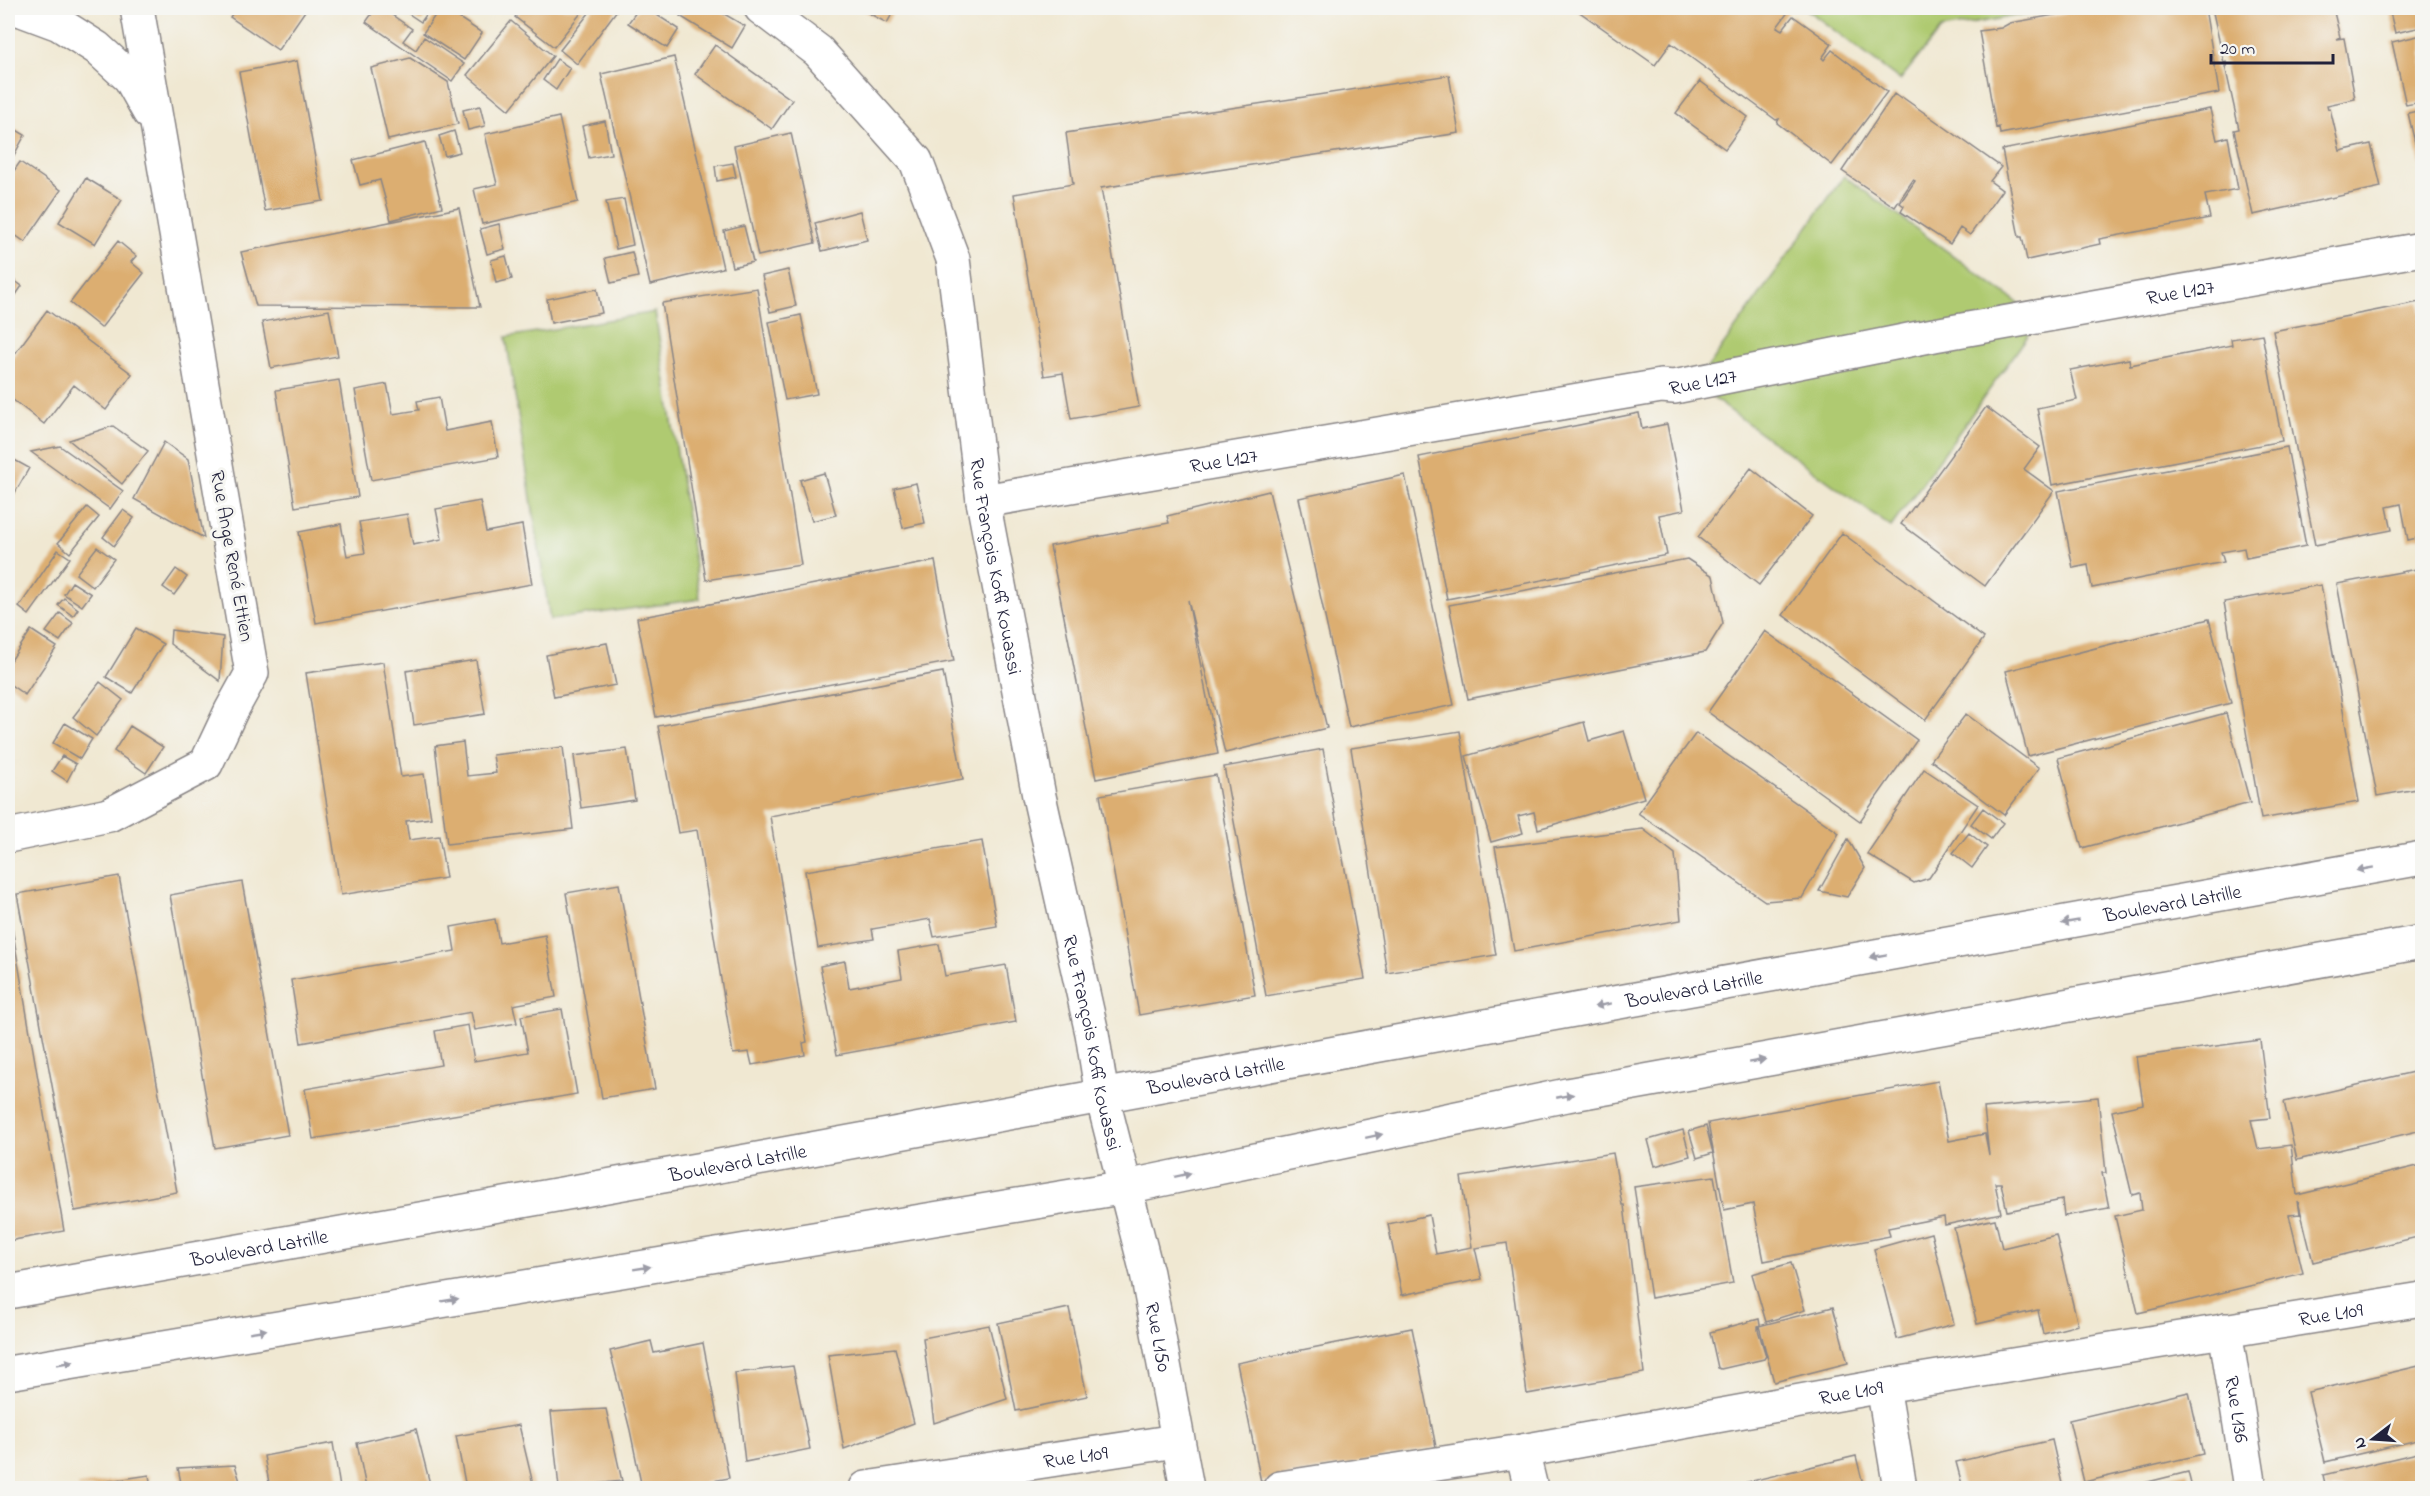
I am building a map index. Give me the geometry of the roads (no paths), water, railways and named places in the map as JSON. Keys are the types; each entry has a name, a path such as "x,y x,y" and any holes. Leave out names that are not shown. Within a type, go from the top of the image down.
{"street":[{"name":"Rue Ange René Ettien","path":"16,8 59,24 97,48 130,78 158,129"},
{"name":"Rue Ange René Ettien","path":"8,836 109,814 206,764 252,673 137,8"},
{"name":"Rue François Koffi Kouassi","path":"760,8 818,51 916,160 953,259 982,501 1039,796 1092,1033 1102,1096 1126,1187"},
{"name":"Rue L127","path":"982,501 1660,387 1674,387 1934,335 2422,249"},
{"name":"Boulevard Latrille","path":"8,1292 2422,858"},
{"path":"8,1373 1126,1187 1567,1095 2422,942"},
{"name":"Rue L150","path":"1126,1187 1147,1273 1176,1441 1187,1488"},
{"name":"Rue L109","path":"1280,1488 1522,1451 1883,1386 2422,1299"},
{"name":"Rue L136","path":"2225,1329 2250,1488"},
{"path":"1883,1386 1900,1488"},
{"name":"Rue L109","path":"866,1488 1176,1441"},
{"path":"1522,1451 1531,1488"}]}
